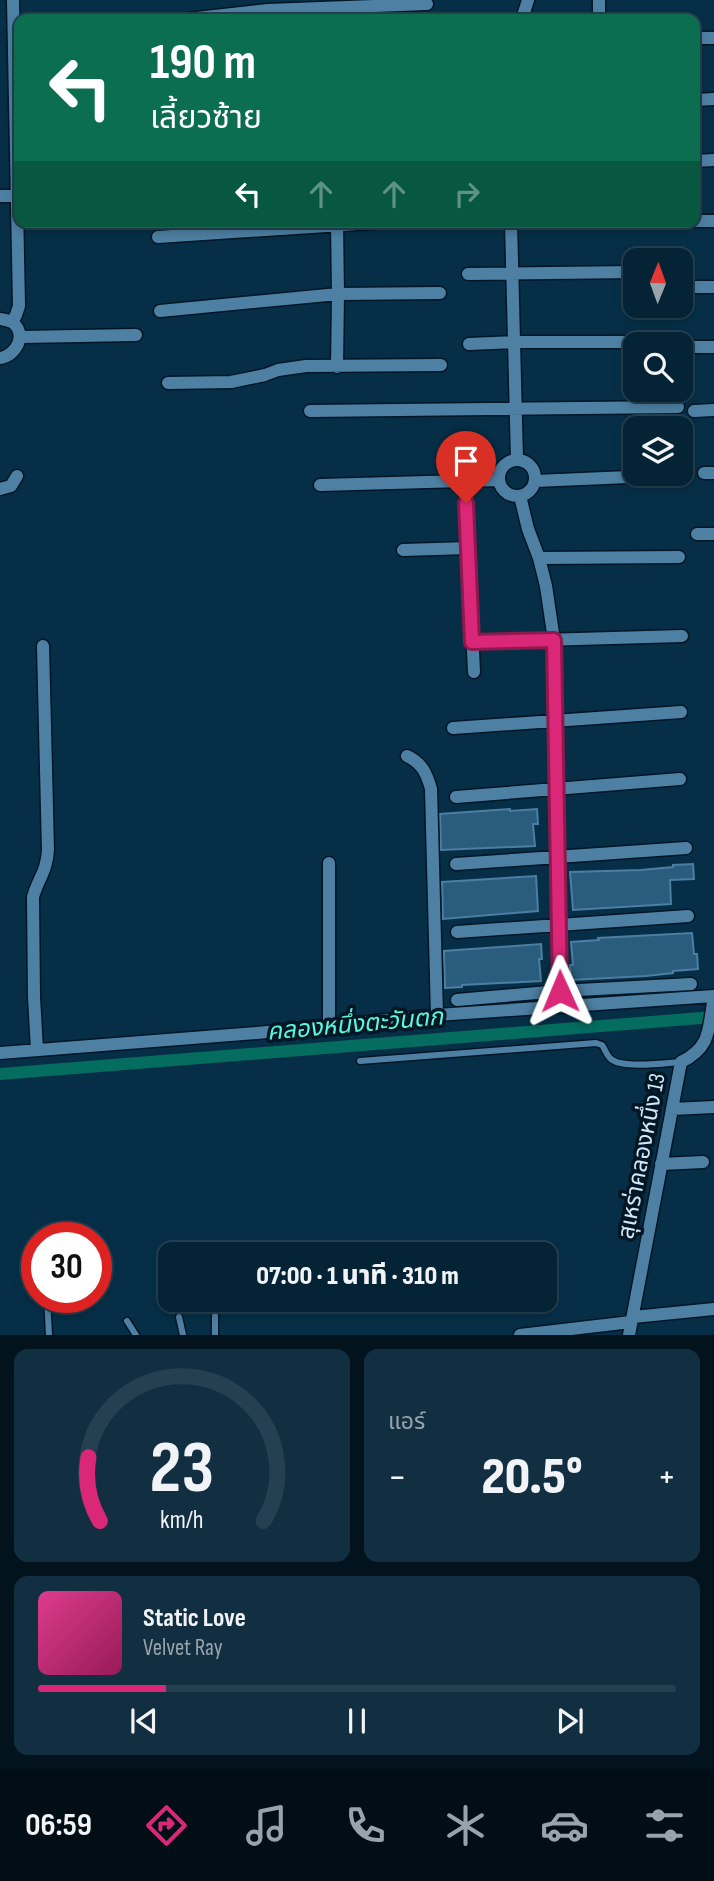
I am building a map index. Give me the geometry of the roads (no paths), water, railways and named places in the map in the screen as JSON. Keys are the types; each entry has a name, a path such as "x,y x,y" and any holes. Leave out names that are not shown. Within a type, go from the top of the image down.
{"street":[{"path":"216,14 267,5 330,9 427,4"},
{"path":"0,358 13,353 20,337 17,329 6,320 16,316 19,306 18,228"},
{"path":"158,237 273,228"},
{"path":"337,228 337,367"},
{"path":"511,228 517,460"},
{"path":"468,274 623,272"},
{"path":"693,287 714,287"},
{"path":"160,311 338,294 440,293"},
{"path":"20,337 136,335"},
{"path":"469,344 623,342"},
{"path":"693,347 714,347"},
{"path":"168,383 231,382 292,368 441,365"},
{"path":"310,411 678,407"},
{"path":"694,411 714,410"},
{"path":"517,460 531,467 535,481 530,491 513,496 506,493 499,480 503,466 517,460"},
{"path":"0,489 11,486 18,476"},
{"path":"535,481 623,477"},
{"path":"465,480 474,672"},
{"path":"320,485 499,480"},
{"path":"520,496 546,586 554,640 560,991"},
{"path":"697,534 714,534"},
{"path":"403,550 468,548"},
{"path":"539,558 679,557"},
{"path":"472,642 682,636"},
{"path":"37,1050 33,897 44,874 48,850 43,646"},
{"path":"453,728 681,712"},
{"path":"407,756 422,767 432,789 437,1016"},
{"path":"456,797 680,779"},
{"path":"456,864 686,848"},
{"path":"329,863 329,1026"},
{"path":"457,932 688,916"},
{"path":"457,1000 691,984"},
{"path":"0,1053 437,1016 714,998"},
{"name":"สุเหร่าคลองหนึ่ง 13","path":"631,1325 681,1062 700,1051 714,998"},
{"path":"673,1109 714,1107"},
{"path":"661,1164 703,1162"},
{"path":"520,1335 631,1325 714,1309"}],"lane":[{"path":"360,1061 596,1043 602,1045 610,1059 626,1064 681,1062"},
{"path":"48,1313 49,1335"},
{"path":"215,1315 215,1335"},
{"path":"179,1317 183,1335"},
{"path":"127,1321 136,1335"}],"waterway":[{"name":"คลองหนึ่งตะวันตก","path":"0,1074 714,1017"}]}
